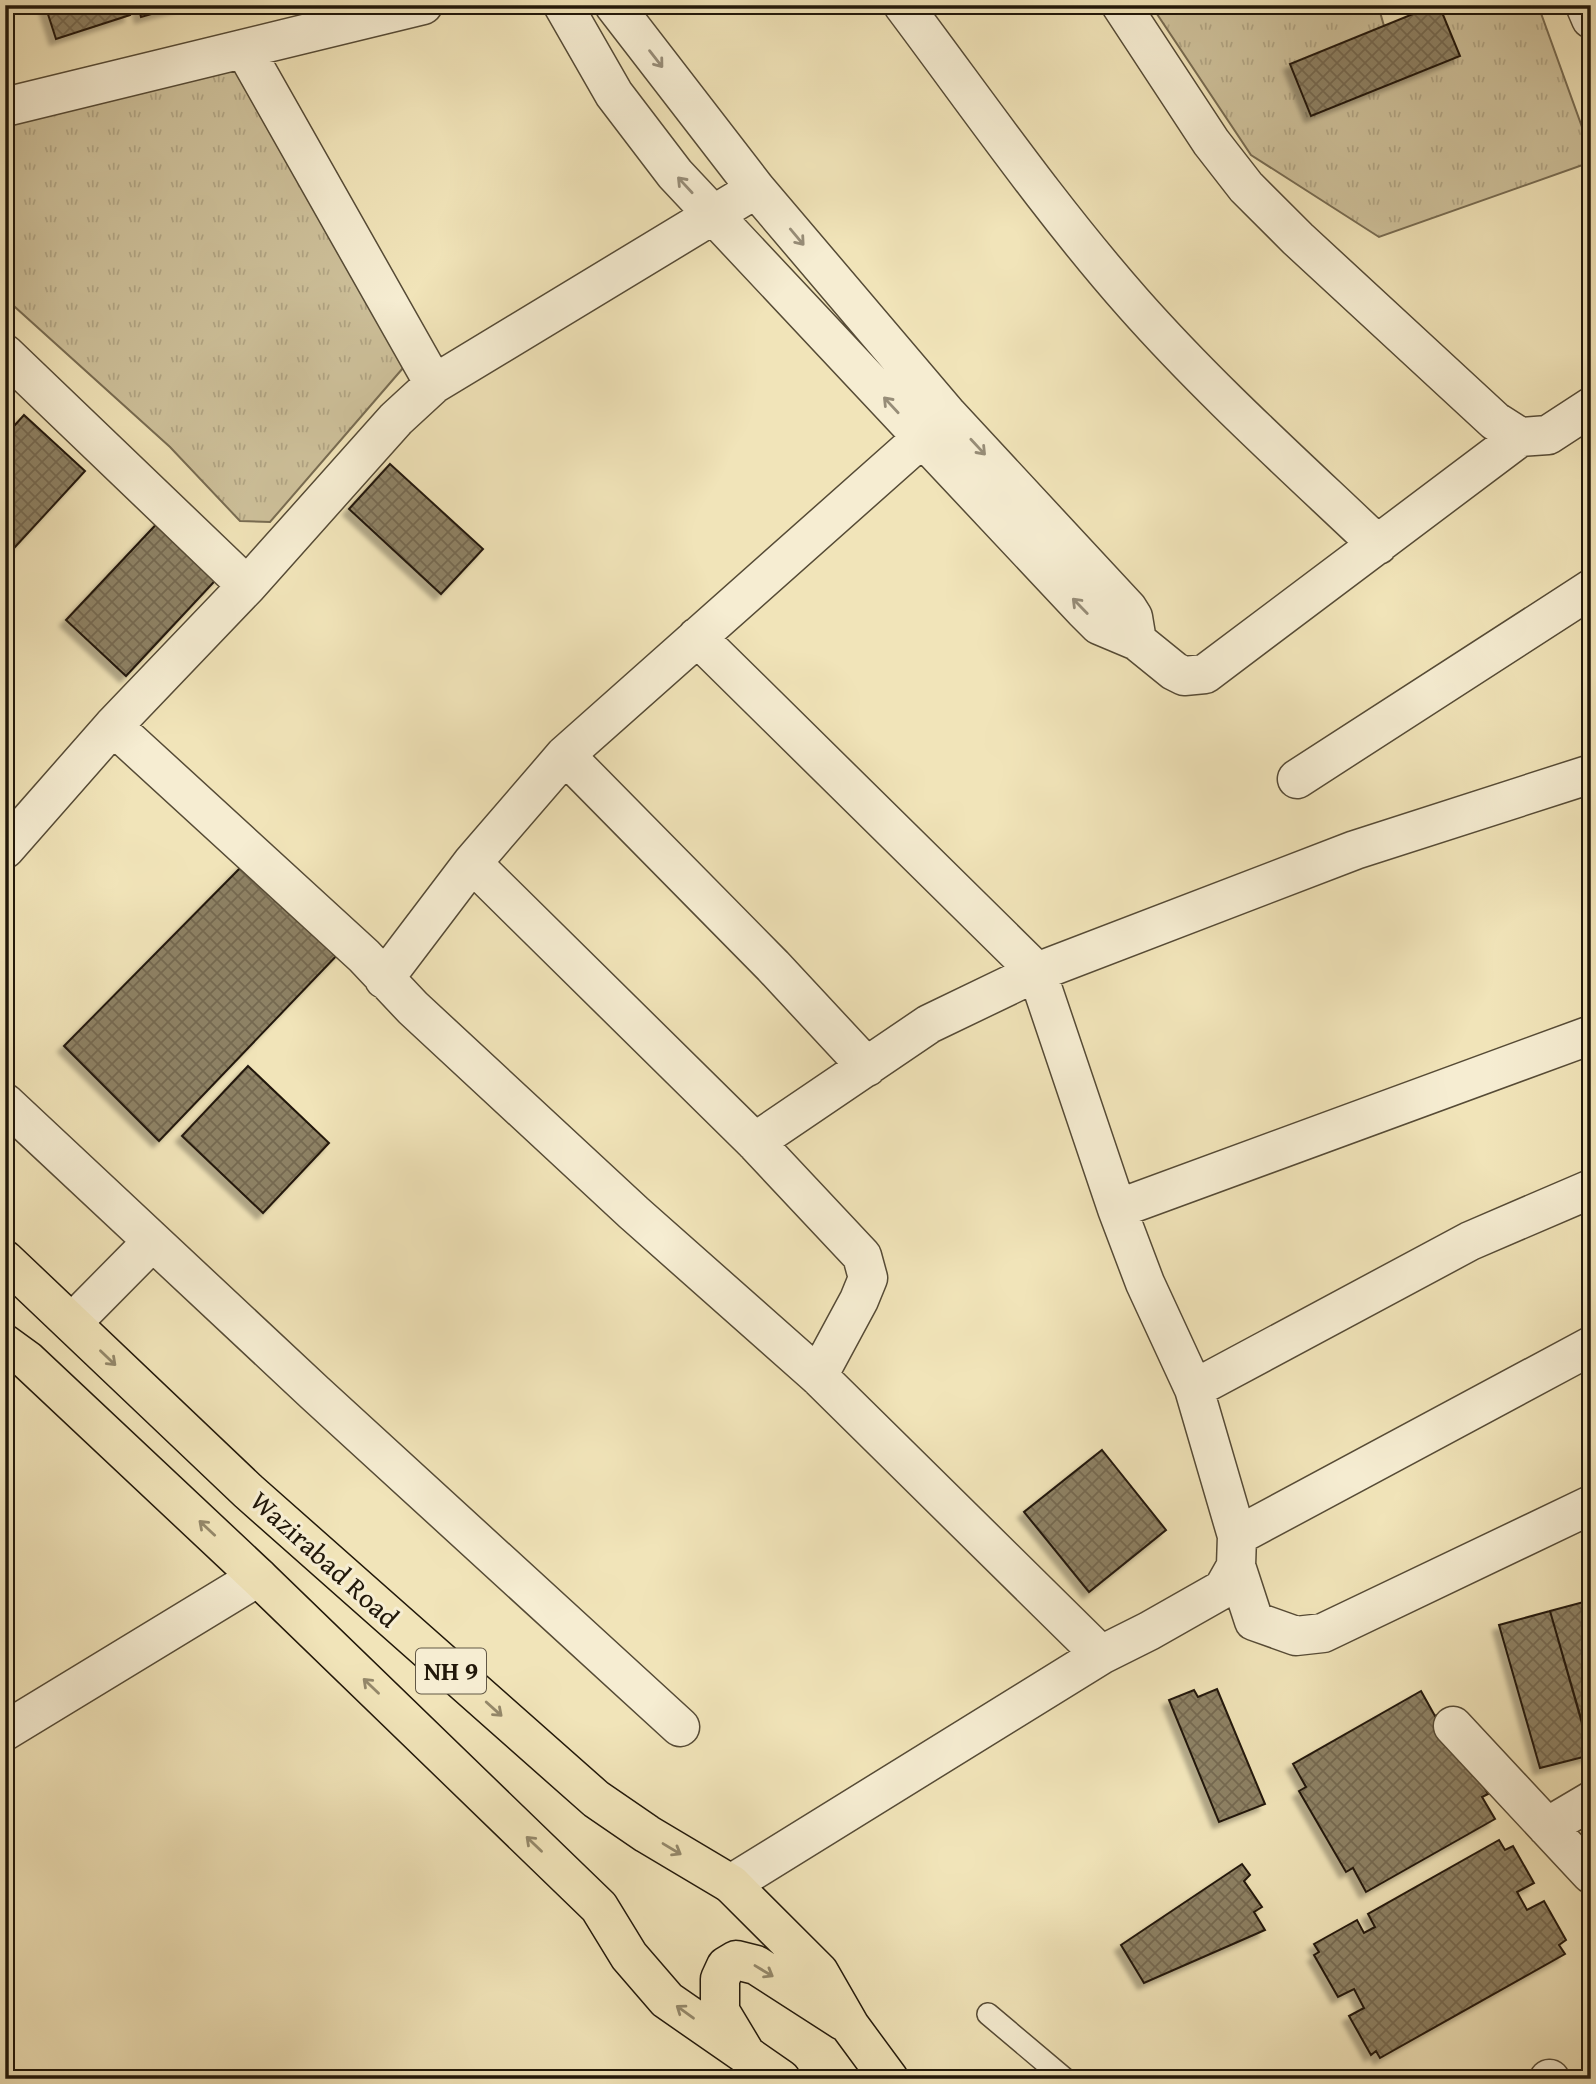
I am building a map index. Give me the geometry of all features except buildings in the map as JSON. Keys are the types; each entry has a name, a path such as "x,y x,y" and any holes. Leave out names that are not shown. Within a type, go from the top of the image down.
{"highway":[{"name":"Wazirabad Road","path":"5,1260 248,1491 596,1799 647,1834 731,1884 819,1972 850,2026 890,2079"},
{"name":"Wazirabad Road","path":"12,1359 258,1577 598,1907 629,1956 667,2000 781,2079"},
{"path":"747,2056 720,2011 720,1979 726,1966 736,1959 756,1965 850,2026"}],"street":[{"path":"5,107 423,5"},
{"path":"563,5 614,94 675,174 713,215 1128,609 1133,617 1138,641 1184,676 1205,674 1520,438 1548,435 1591,407"},
{"path":"614,5 757,189 935,426"},
{"path":"903,5 1087,250 1133,303 1184,360 1378,545"},
{"path":"1121,5 1211,142 1246,187 1298,239 1494,421 1520,438"},
{"path":"1585,5 1591,19"},
{"path":"245,50 434,384"},
{"path":"5,849 113,726 247,586 396,419 434,384 757,189"},
{"path":"5,354 247,586"},
{"path":"384,979 472,863 565,755 935,426"},
{"path":"1297,779 1591,589"},
{"path":"697,637 1037,972 1117,1209 1145,1283 1194,1389 1254,1621 1296,1636 1324,1633 1591,1505"},
{"path":"113,726 364,956 384,979 624,1204 818,1376 1101,1655"},
{"path":"565,755 773,966 867,1067"},
{"path":"755,1142 929,1024 1037,972 1355,850 1591,774"},
{"path":"472,863 755,1142 862,1256 868,1278 818,1376"},
{"path":"1117,1209 1591,1035"},
{"path":"5,1103 152,1242 680,1727"},
{"path":"1194,1389 1470,1241 1591,1189"},
{"path":"72,1323 152,1242"},
{"path":"731,1884 1101,1655 1223,1589 1237,1551 1591,1346"},
{"path":"5,1731 258,1577"},
{"path":"1453,1726 1591,1874"},
{"path":"1547,1828 1591,1801"}],"lane":[{"path":"988,2014 1065,2079"}],"green space":[{"path":"1151,5 1378,5 1384,26 1456,5 1538,5 1591,152 1591,162 1379,237 1251,155"},
{"path":"228,39 403,368 270,522 240,521 170,447 5,298 5,98"}]}
